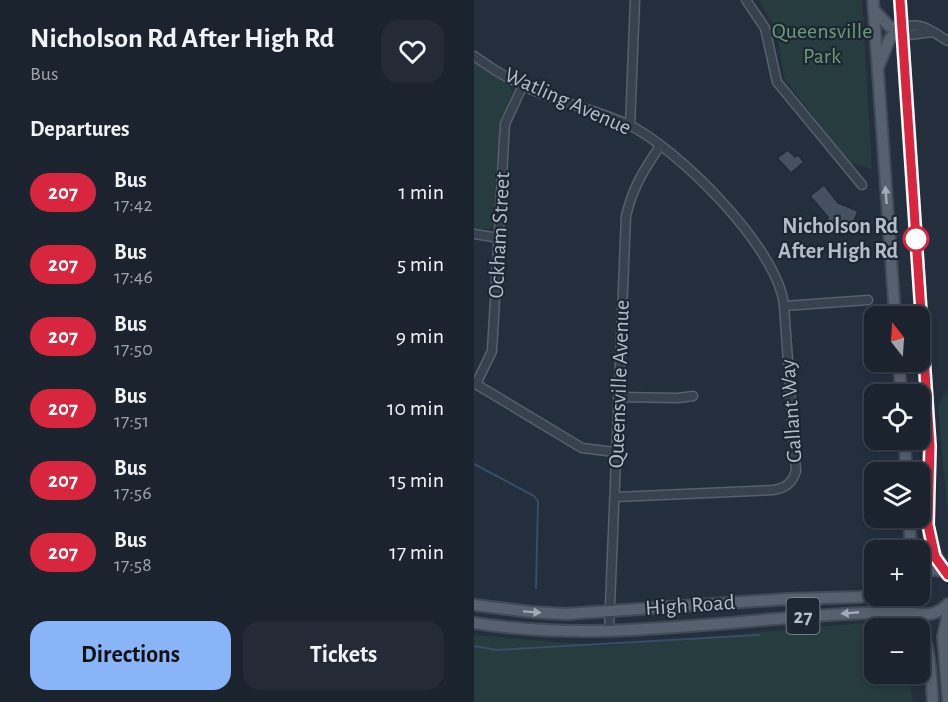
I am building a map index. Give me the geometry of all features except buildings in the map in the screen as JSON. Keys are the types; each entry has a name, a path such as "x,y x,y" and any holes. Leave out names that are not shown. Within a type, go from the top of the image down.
{"main road":[{"path":"900,0 930,446 928,525 931,547 946,573"},
{"path":"873,5 889,26 901,29"},
{"path":"873,5 895,306"},
{"path":"877,71 890,38 901,29"},
{"path":"930,571 946,573"},
{"name":"High Road","path":"474,605 531,612 609,612 787,599 864,596"},
{"name":"High Road","path":"474,623 546,632 609,630 763,618 909,612 930,615 939,612 948,604"},
{"path":"906,606 926,642 933,702"},
{"path":"948,613 944,637 948,700"}],"street":[{"path":"630,126 635,0"},
{"path":"746,0 765,28 777,82 862,185"},
{"path":"901,29 909,35 933,32 948,41"},
{"name":"Watling Avenue","path":"474,56 523,85 630,126 686,164 730,211 765,255 784,306"},
{"name":"Ockham Street","path":"475,383 492,351 505,124 523,85"},
{"name":"Queensville Avenue","path":"609,630 627,216 636,183 660,146"},
{"path":"474,234 499,238"},
{"path":"784,306 868,300"},
{"name":"Gallant Way","path":"616,497 773,490 785,488 788,485 796,471 784,306"},
{"path":"475,383 582,448 615,452"},
{"path":"618,398 693,396"}],"green space":[{"name":"Queensville Park","path":"758,0 862,0 872,169 849,163 784,78 776,28"},
{"path":"474,61 507,82 513,91 501,122 496,221 490,229 474,229"},
{"path":"948,387 948,521 938,406"},
{"path":"864,623 864,684 910,684 913,702 474,702 474,635 602,646"}],"waterway":[{"path":"474,464 534,496 538,501 536,588"},
{"path":"474,646 497,650 759,635"}],"bus line":[{"name":"207","path":"900,0 931,463 929,537 935,557 948,575"}],"place":[{"name":"Nicholson Rd After High Rd","path":"916,239"}]}
